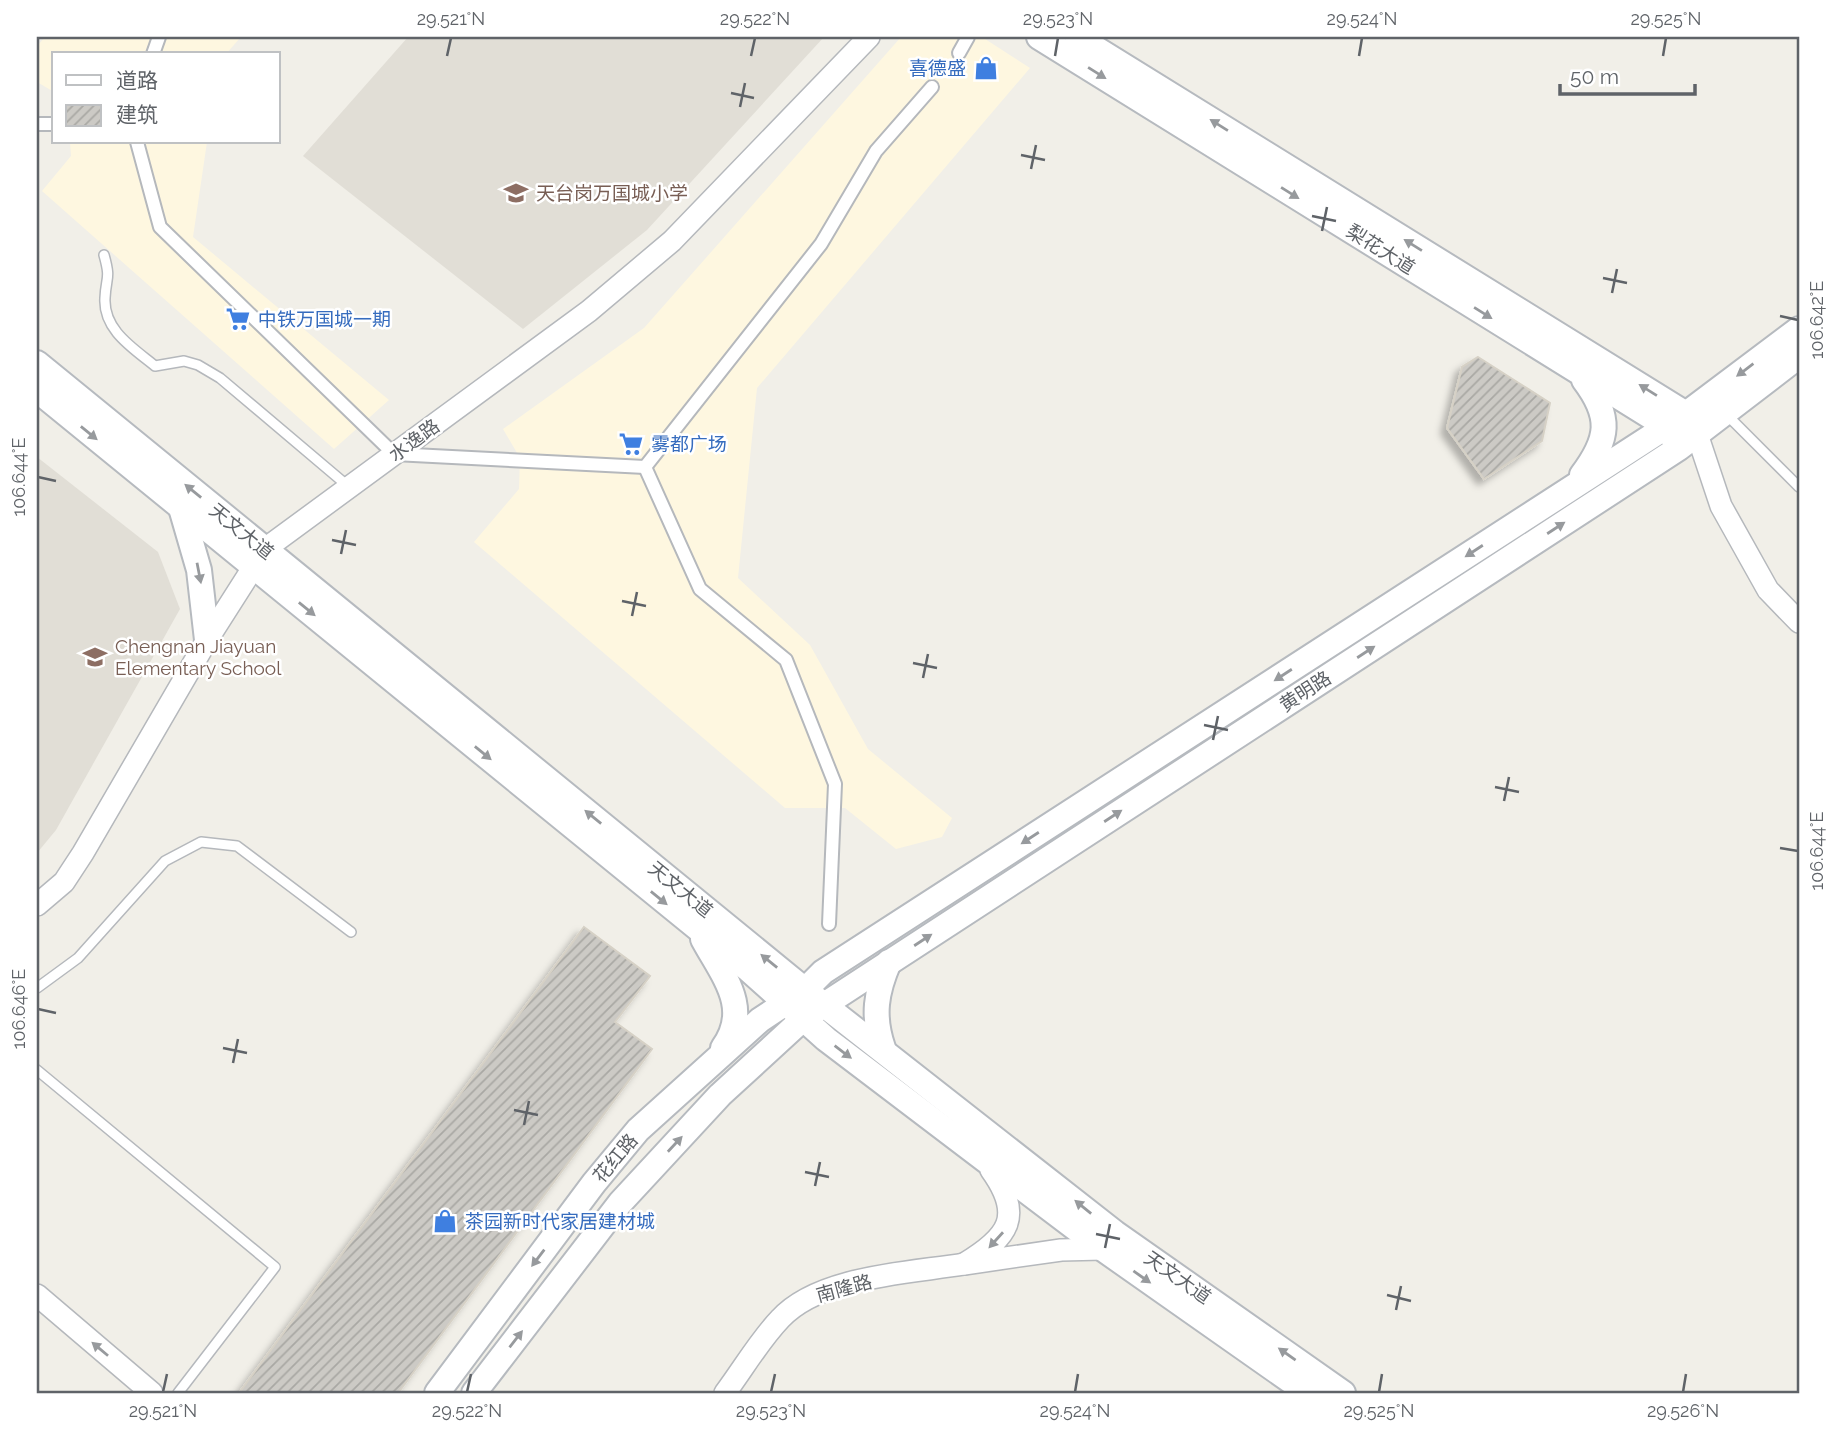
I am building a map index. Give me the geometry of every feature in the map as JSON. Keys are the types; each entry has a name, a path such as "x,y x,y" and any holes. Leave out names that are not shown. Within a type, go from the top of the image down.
{"main road":[{"name":"梨花大道","path":"1039,37 1577,371 1682,431"},
{"name":"梨花大道","path":"1077,37 1682,431"},
{"name":"黄明路","path":"805,1004 889,962 1682,431 1799,330"},
{"name":"黄明路","path":"805,1004 823,972 1571,488 1682,431 1725,413 1799,356"},
{"name":"天文大道","path":"37,363 260,558 697,929 805,1004 883,1048 1115,1233 1343,1393"},
{"path":"1571,488 1599,453 1605,429 1601,402 1577,371"},
{"name":"天文大道","path":"37,390 181,508 260,558 805,1004 826,1040 1103,1249 1308,1393"},
{"path":"181,508 199,570 207,640"},
{"path":"697,929 733,995 735,1010 735,1031 713,1061"},
{"path":"883,1048 875,1007 878,988 889,962"},
{"name":"花红路","path":"437,1393 594,1183 638,1130 713,1061 805,1004"},
{"name":"花红路","path":"474,1393 620,1203 805,1004"},
{"path":"594,1183 618,1161 631,1158 636,1170 620,1203"}],"street":[{"name":"水逸路","path":"37,905 64,882 83,853 207,640 260,558 394,454 589,311 672,241 869,37"},
{"path":"959,53 968,37"},
{"path":"645,467 821,244 876,151 932,87"},
{"path":"138,144 160,227 394,454 645,467"},
{"path":"1682,431 1768,590 1799,622"},
{"path":"645,467 700,589 786,660 835,785 829,924"},
{"path":"964,1264 991,1248 1009,1223 1006,1190 984,1159"},
{"name":"南隆路","path":"725,1393 780,1318 802,1301 852,1283 1061,1250 1103,1249"},
{"path":"37,1295 152,1393"}],"lane":[{"path":"104,255 110,277 105,297 107,320 122,339 155,366 184,361 220,377 349,488"},
{"path":"1725,413 1799,486"},
{"path":"37,988 78,958 165,861 201,842 237,846 351,932"},
{"path":"37,1070 275,1267 178,1393"}],"shaded area":[{"path":"45,37 241,37 228,52 52,52 52,91 37,82 37,46"},
{"name":"天台岗万国城小学","path":"408,37 824,37 647,230 523,329 303,156"},
{"name":"雾都广场","path":"901,37 982,37 1030,68 757,388 738,578 810,645 868,749 952,818 942,837 896,849 845,808 785,808 474,542 519,489 520,458 503,429 644,328"},
{"name":"中铁万国城一期","path":"70,144 207,144 193,237 389,400 334,449 42,191 71,156"},
{"name":"Chengnan Jiayuan Elementary School","path":"37,457 158,552 180,609 56,830 37,853"}],"building":[{"path":"1478,357 1550,403 1542,441 1484,479 1447,428 1462,367"},
{"name":"茶园新时代家居建材城","path":"584,927 650,976 615,1022 652,1049 398,1393 239,1393"}],"place":[{"name":"喜德盛","path":"986,68"},
{"name":"天台岗万国城小学","path":"516,193"},
{"name":"中铁万国城一期","path":"238,319"},
{"name":"雾都广场","path":"631,444"},
{"name":"Chengnan Jiayuan Elementary School","path":"95,657"},
{"name":"茶园新时代家居建材城","path":"445,1221"}]}
